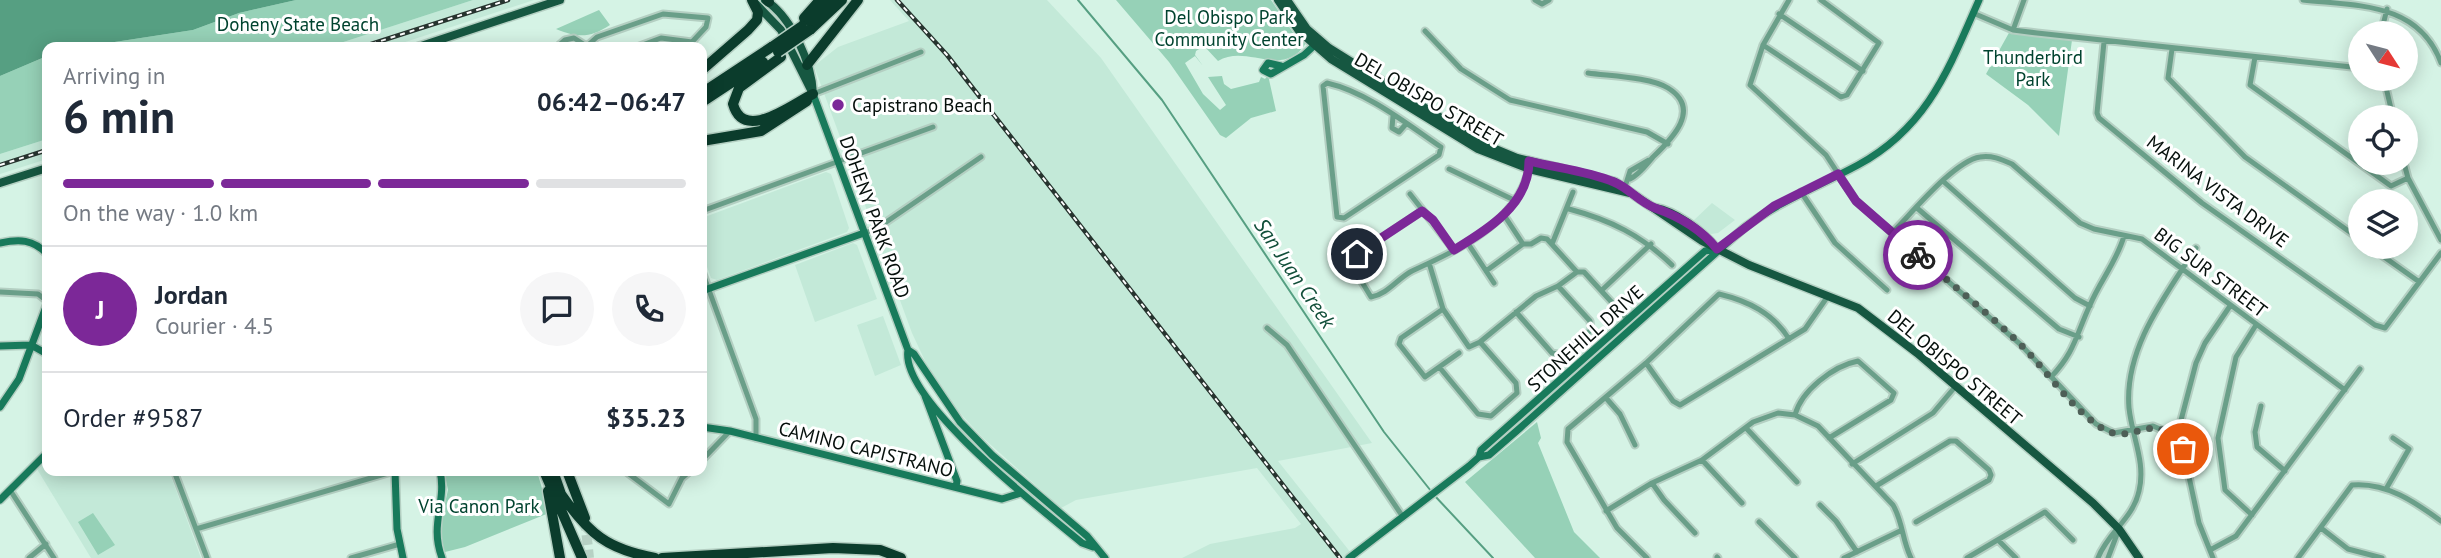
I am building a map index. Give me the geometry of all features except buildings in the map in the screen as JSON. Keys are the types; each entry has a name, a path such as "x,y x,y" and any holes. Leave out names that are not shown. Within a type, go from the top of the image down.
{"highway":[{"path":"707,66 755,23 758,12 752,0"},
{"path":"804,26 820,0"},
{"path":"813,94 758,121 746,121 737,114 733,104 739,88 832,0"},
{"path":"804,26 842,0"},
{"path":"807,65 858,0"},
{"path":"707,90 777,50"},
{"path":"707,99 777,50"},
{"path":"707,140 761,131 805,103 813,94"},
{"path":"548,476 560,558"},
{"path":"549,476 582,558"},
{"path":"550,476 585,526 599,539 618,549 655,558"},
{"path":"569,476 585,518"},
{"path":"561,494 589,558"},
{"path":"662,558 833,548 880,550 901,558"},
{"path":"891,558 908,558"}],"main road":[{"path":"433,42 560,0"},
{"name":"DOHENY PARK ROAD","path":"752,0 781,30 813,94 908,350 907,358 927,395"},
{"name":"DEL OBISPO STREET","path":"1278,0 1316,43 1478,149 1529,165 1604,178 1627,188 1661,215 1717,249 1761,270 1846,301 1871,317 2119,529 2140,558"},
{"name":"DEL OBISPO STREET","path":"1287,0 1316,43"},
{"name":"STONEHILL DRIVE","path":"1349,558 1479,457 1489,455 1717,249 1774,206 1876,154 1923,111 1944,80 1979,0"},
{"name":"DOHENY PARK ROAD","path":"767,1 790,28 813,81 813,94"},
{"path":"1282,66 1298,59 1316,43"},
{"path":"0,183 42,170"},
{"path":"707,289 864,233"},
{"path":"0,243 23,240 33,242 42,250"},
{"name":"STONEHILL DRIVE","path":"1479,457 1481,450 1705,251 1717,249"},
{"path":"0,407 19,379 42,316"},
{"path":"1626,334 1628,320"},
{"path":"0,346 31,345 42,351"},
{"name":"DOHENY PARK ROAD","path":"908,350 914,354 935,388"},
{"path":"921,386 947,462 957,481 956,487"},
{"name":"CAMINO CAPISTRANO","path":"935,388 960,422 992,455 1087,536 1093,547 1105,558"},
{"name":"CAMINO CAPISTRANO","path":"927,395 968,445 1082,543 1093,547"},
{"name":"CAMINO CAPISTRANO","path":"707,428 730,431 1002,499 1021,493"},
{"path":"0,500 42,458"},
{"path":"395,476 403,558"},
{"path":"441,476 444,488 438,507 435,535 442,558"},
{"path":"1021,493 1026,492 1047,507 1053,508"}],"street":[{"path":"1537,2 1549,0"},
{"path":"1789,0 1763,45 1750,85 1826,155 1856,201 2020,344 2084,413 2104,429 2114,433 2159,427 2174,435 2183,449 2199,523 2213,558"},
{"path":"1763,45 1841,97 1847,95 1879,43 1821,0"},
{"path":"2013,30 2024,0"},
{"path":"2303,0 2387,9 2418,28 2441,63"},
{"path":"2384,21 2387,9"},
{"path":"1973,13 2013,30 2104,43 2348,67"},
{"path":"591,42 597,37 663,14 708,18 706,27 692,42 661,38 650,42"},
{"path":"1779,15 1863,71"},
{"path":"1425,31 1461,69 1510,100 1647,132 1668,144"},
{"path":"561,42 569,38 582,42"},
{"name":"MARINA VISTA DRIVE","path":"2104,43 2096,113 2099,118 2202,203 2375,325 2385,327 2418,281"},
{"path":"2172,49 2168,78 2183,96 2245,158 2348,231"},
{"path":"813,94 921,52"},
{"path":"2255,57 2250,85 2391,186 2408,178"},
{"path":"1588,73 1655,83 1671,90 1681,103 1684,114 1681,127 1668,144 1651,159 1630,171 1627,188"},
{"path":"1327,83 1340,86 1396,118 1441,147 1439,155 1344,218 1337,217 1323,86 1327,83"},
{"path":"1406,124 1399,132 1391,124 1410,103"},
{"path":"707,209 933,127"},
{"name":"BIG SUR STREET","path":"1944,182 1969,160 1980,156 1992,156 2012,164 2080,223 2142,239 2345,390"},
{"path":"864,233 876,229 981,157"},
{"path":"1422,211 1357,254 1351,264 1371,297 1379,296 1411,272 1430,266 1504,215 1517,201 1529,165"},
{"path":"1449,169 1517,201"},
{"path":"2407,175 2441,240"},
{"path":"1892,233 1944,182 2076,298 2090,306"},
{"path":"1552,244 1569,209 1573,192"},
{"path":"1801,192 1835,243 1887,290"},
{"path":"1410,194 1454,250"},
{"path":"1917,208 2059,329 2079,337"},
{"path":"1569,209 1609,220 1651,244 1672,265"},
{"path":"1504,215 1523,244"},
{"path":"2051,377 2067,360 2079,337 2090,306 2118,254 2124,236"},
{"path":"1486,271 1523,244 1531,244 1541,238 1552,244 1577,272"},
{"path":"1467,242 1494,283"},
{"path":"1602,290 1651,244"},
{"path":"2108,558 2119,529 2133,510 2141,484 2141,458 2133,432 2129,395 2136,358 2156,311 2196,248"},
{"path":"2387,259 2418,281 2441,253"},
{"path":"1430,266 1443,309 1466,345 1473,347 1536,296 1558,286 1577,272 1584,272 1628,320"},
{"path":"1516,312 1552,353 1563,355 1591,330 1590,321 1558,286"},
{"path":"0,292 38,294 42,298"},
{"path":"1647,558 1617,528 1567,442 1566,434 1719,294 1736,298 1769,315 1779,324 1788,339"},
{"path":"707,295 756,419 756,438"},
{"path":"1646,363 1673,401 1680,405 1788,339 1814,320 1828,295"},
{"path":"2174,435 2180,424 2205,343 2230,306"},
{"path":"1443,309 1399,341 1422,375 1430,376 1459,353"},
{"path":"2252,515 2225,490 2218,438 2236,357 2256,325"},
{"path":"1267,328 1287,345 1403,517"},
{"path":"1440,368 1478,414 1491,416 1517,393 1516,383 1480,342"},
{"path":"1792,414 1805,393 1849,363 1858,361 1894,393 1891,400 1829,438"},
{"path":"2210,550 2236,536 2360,369"},
{"path":"1852,464 1933,413 1955,387"},
{"path":"1606,398 1620,414 1635,445"},
{"path":"2261,406 2255,432 2257,447 2285,471"},
{"path":"1606,511 1653,483 1702,460 1765,415 1792,414 1818,426 1852,464 1877,486 1901,520 1900,531 1911,558"},
{"path":"1745,428 1797,482"},
{"path":"707,455 730,431"},
{"path":"2386,489 2409,449 2393,438"},
{"path":"1877,486 1950,440 1989,470 1989,480 1916,522"},
{"path":"1702,460 1742,503"},
{"path":"176,476 206,558"},
{"path":"196,529 378,476"},
{"path":"632,476 667,503 686,476"},
{"path":"1653,483 1664,500 1695,533"},
{"path":"2298,558 2351,485 2386,489 2407,498 2438,519 2441,510"},
{"path":"10,490 54,558"},
{"path":"1820,505 1836,521 1857,552"},
{"path":"1966,558 2045,512 2073,540"},
{"path":"1759,522 1795,558"},
{"path":"2321,528 2348,549 2382,558"},
{"path":"2098,558 2109,536 2119,529"},
{"path":"1844,558 1900,531"},
{"path":"1998,540 2016,558"},
{"path":"29,558 46,544"},
{"path":"351,558 400,544"}],"shaded area":[{"path":"0,0 296,0 239,13 193,30 115,42 42,42 42,58 0,76"},
{"path":"473,0 534,0 405,42 343,42"},
{"path":"890,0 1047,0 1101,58 1372,443 1278,461 1355,558 1182,558 1210,544 1295,528 1301,524 1257,468 1076,500 1061,508 982,437 959,412 926,363 912,333 814,66 838,47 909,21"},
{"path":"42,141 42,161 0,174 0,154"},
{"path":"826,172 831,174 849,228 847,232 717,280 711,278 707,267 707,216"},
{"path":"1712,203 1735,220 1718,233 1711,234 1693,221"},
{"path":"853,243 857,245 877,299 815,322 795,265"},
{"path":"883,316 901,365 875,376 857,325"},
{"path":"42,464 42,476 171,476 201,558 91,558 37,469"}],"green space":[{"name":"Doheny State Beach","path":"296,0 473,0 343,42 115,42 193,30 239,13"},
{"name":"Del Obispo Park Community Center","path":"1116,0 1271,0 1296,37 1304,38 1306,43 1297,54 1276,60 1241,56 1218,61 1204,46 1196,51 1195,55 1203,66 1195,56 1185,63 1203,94 1220,110 1226,105 1208,77 1222,76 1224,84 1231,89 1259,82 1261,77 1265,79 1268,75 1276,111 1251,118 1226,138 1220,135 1169,62"},
{"path":"599,10 610,25 596,32 577,35 556,29"},
{"name":"Thunderbird Park","path":"2010,31 2072,40 2059,136 2028,105 1986,74"},
{"path":"42,58 42,141 0,154 0,76"},
{"path":"1537,422 1541,438 1538,443 1574,532 1600,558 1535,558 1465,482"},
{"name":"Via Canon Park","path":"445,476 538,476 549,513 465,547 441,553 440,525 448,490"},
{"path":"93,513 115,545 98,555 78,522"}],"waterway":[{"name":"San Juan Creek","path":"1078,0 1162,100 1384,432 1431,491"},
{"name":"San Juan Creek","path":"1434,495 1493,558"}],"tunnel":[{"path":"585,520 589,558"}],"railway":[{"path":"378,42 508,0"},
{"path":"897,0 947,55 1340,558"},
{"path":"0,165 42,152"}],"way so far":[{"path":"1918,255 2020,344 2096,424 2114,433 2159,427 2174,435 2183,449"}],"place":[{"name":"Capistrano Beach","path":"838,105"}],"route":[{"path":"1357,254 1422,211 1429,214 1454,250 1504,215 1517,201 1529,169 1529,161 1604,178 1626,187 1630,193 1655,208 1665,209 1708,237 1717,249 1774,206 1838,174 1856,201 1918,255"}]}
